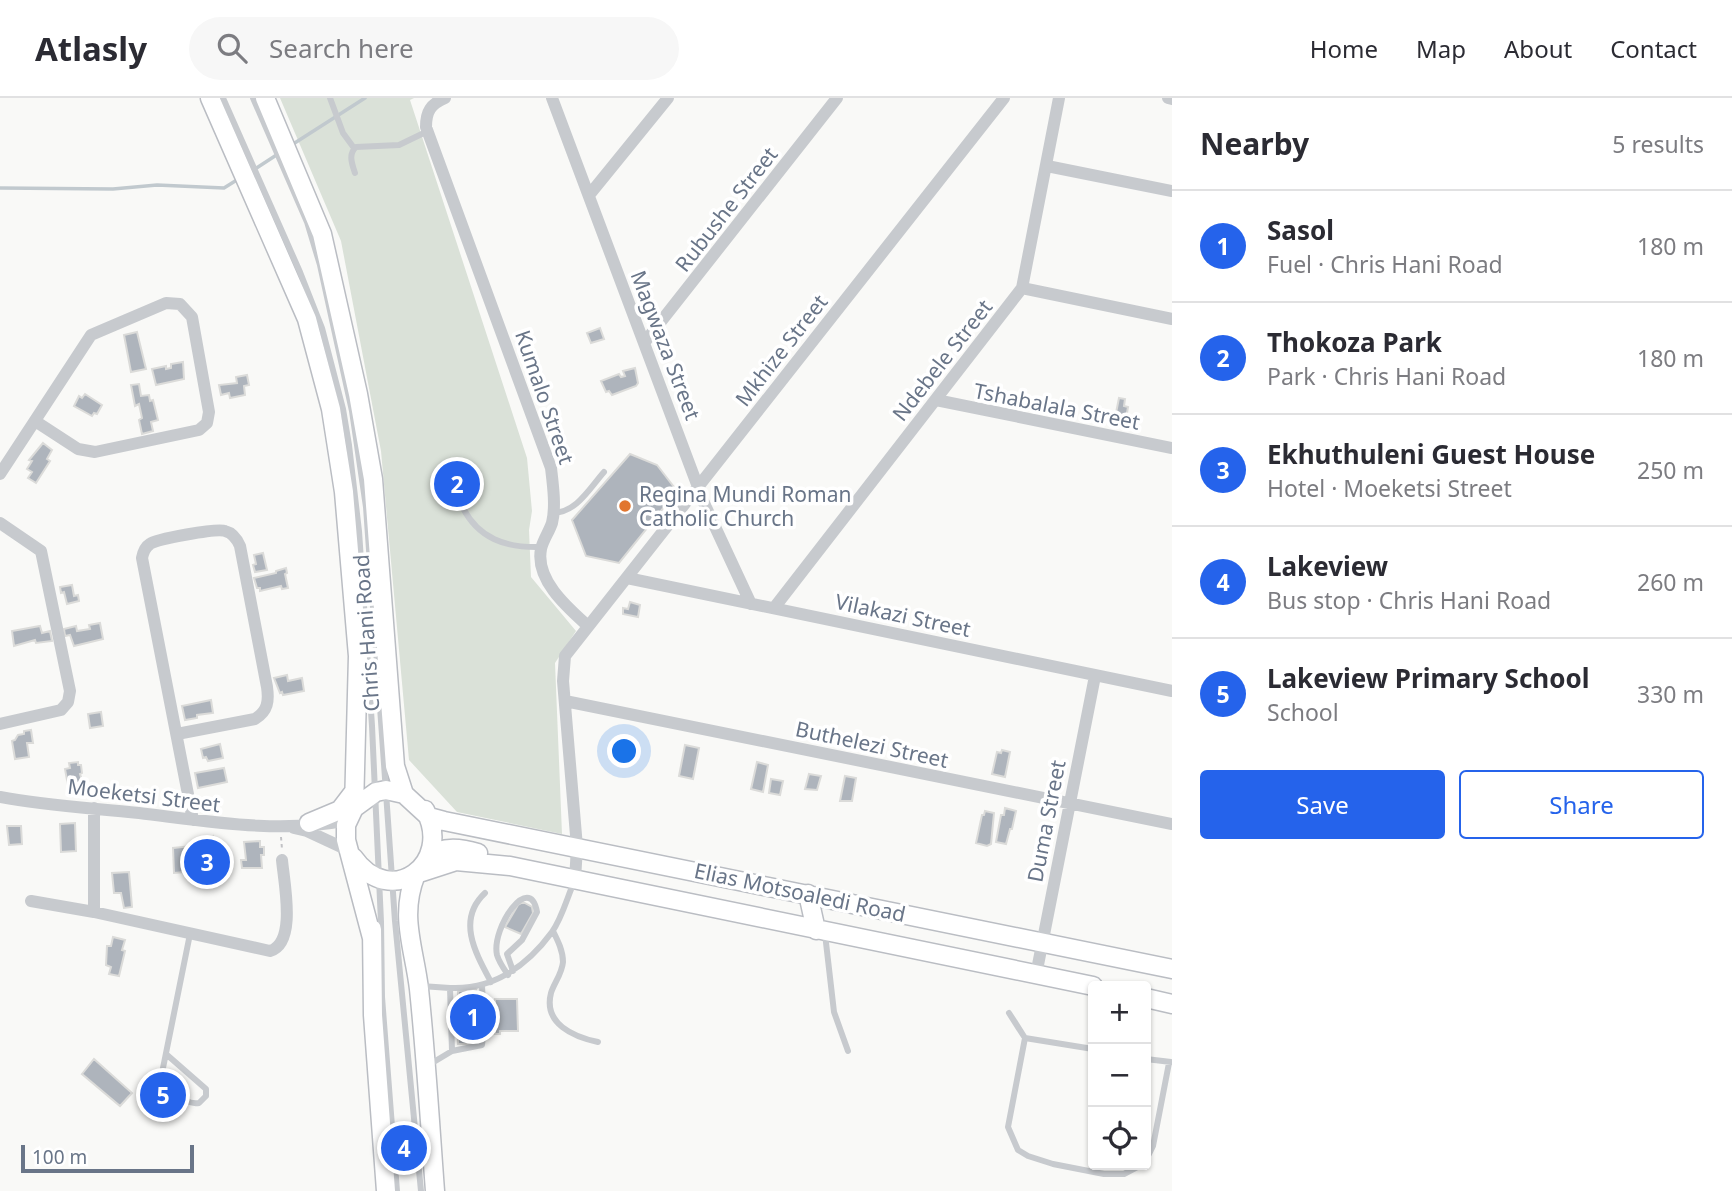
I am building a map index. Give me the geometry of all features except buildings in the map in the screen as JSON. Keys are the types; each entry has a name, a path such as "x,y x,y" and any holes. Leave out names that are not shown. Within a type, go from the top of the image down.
{"main road":[{"name":"Chris Hani Road","path":"210,98 227,123 262,200 307,319 322,371 338,450 350,545 358,656 355,789 351,814"},
{"name":"Chris Hani Road","path":"260,101 293,177 322,234 362,410 373,479 395,766 389,792"},
{"path":"393,740 403,770 429,817 433,838 428,857 411,887 407,918 419,986 435,1191"},
{"path":"309,823 340,810 348,803 355,789"},
{"path":"372,938 346,831 351,814 389,792 429,817"},
{"name":"Elias Motsoaledi Road","path":"429,817 1172,969"},
{"name":"Elias Motsoaledi Road","path":"428,857 447,849 468,850 510,866"},
{"path":"350,851 378,877 416,874"},
{"name":"Elias Motsoaledi Road","path":"416,874 456,861 510,866 1088,985"},
{"name":"Chris Hani Road","path":"378,877 370,902 373,1015 386,1191"},
{"path":"808,894 821,931"},
{"path":"1151,999 1172,1004"}],"street":[{"path":"427,126 432,105 445,98"},
{"name":"Magwaza Street","path":"552,98 699,486 751,604"},
{"path":"590,194 668,98"},
{"name":"Rubushe Street","path":"644,343 837,98"},
{"name":"Mkhize Street","path":"588,626 1004,98"},
{"name":"Ndebele Street","path":"774,608 1022,288 1059,98"},
{"name":"Kumalo Street","path":"427,126 549,457 553,513 541,547"},
{"path":"1047,166 1172,191"},
{"path":"1022,288 1172,318"},
{"path":"0,474 91,335 166,303 180,304 192,317 209,412 204,426 190,433 95,452 78,449 36,421"},
{"name":"Tshabalala Street","path":"936,400 1172,449"},
{"path":"0,523 41,551 70,691 68,702 61,710 0,724"},
{"path":"177,734 255,719 264,713 269,702 240,546 225,530 153,542 146,547 142,555 193,820"},
{"path":"541,547 541,559 551,588 560,601 588,626 565,656 563,672 577,847 575,880"},
{"name":"Vilakazi Street","path":"626,578 1172,691"},
{"name":"Duma Street","path":"1036,975 1095,676"},
{"name":"Buthelezi Street","path":"565,701 1172,824"},
{"name":"Moeketsi Street","path":"0,797 230,824 309,823 351,814"},
{"path":"94,808 94,912"},
{"name":"Moeketsi Street","path":"282,825 307,831 350,851"},
{"path":"31,901 94,912 265,951 276,949 286,938 282,860"}],"lane":[{"name":"Chris Hani Road","path":"223,98 227,123"},
{"path":"330,98 343,133 354,148"},
{"path":"354,148 399,145 427,126"},
{"path":"354,148 351,159 355,173"},
{"name":"Chris Hani Road","path":"293,177 320,265 352,411 366,507 389,792 378,877 382,997 397,1191"},
{"name":"Chris Hani Road","path":"262,200 322,328 343,409 389,792 378,877 421,1191"},
{"path":"553,513 563,512 578,503 604,472"},
{"path":"462,506 473,523 494,541 521,548 541,547"},
{"path":"419,986 482,986 510,973 553,931 575,880"},
{"path":"485,893 473,908 470,929 478,958 491,982"},
{"path":"528,899 536,905 537,912 522,940 507,954 510,973 497,955 502,922 515,903 528,899"},
{"path":"553,931 562,950 563,960 562,970 550,995 552,1017 561,1028 580,1038 598,1042"},
{"path":"821,931 834,1012 848,1051"},
{"path":"166,1054 206,1088 205,1096 199,1104 188,1102 164,1079 163,1068 190,934"},
{"path":"482,986 483,1006"},
{"path":"450,988 452,1051"},
{"path":"1009,1013 1025,1038 1008,1127 1018,1150 1053,1164 1104,1174 1124,1174 1132,1170"},
{"path":"425,1066 452,1051 482,1045 484,1026"},
{"path":"1025,1038 1088,1048"},
{"path":"1151,1060 1171,1062 1151,1150"}],"path":[{"path":"282,825 282,860"}],"shaded area":[{"path":"280,98 414,98 410,100 527,458 532,511 529,530 531,577 576,631 555,663 562,834 457,812 409,760 381,451 341,241"}],"waterway":[{"path":"290,146 365,98"},
{"path":"255,169 278,154"},
{"path":"0,188 113,189 157,185 224,188 240,178"}],"place":[{"name":"Thokoza Park","path":"457,484"},
{"name":"Regina Mundi Roman Catholic Church","path":"625,506"},
{"name":"Ekhuthuleni Guest House","path":"207,862"},
{"name":"Sasol","path":"473,1017"},
{"name":"Lakeview Primary School","path":"163,1095"},
{"name":"Lakeview","path":"404,1148"}]}
